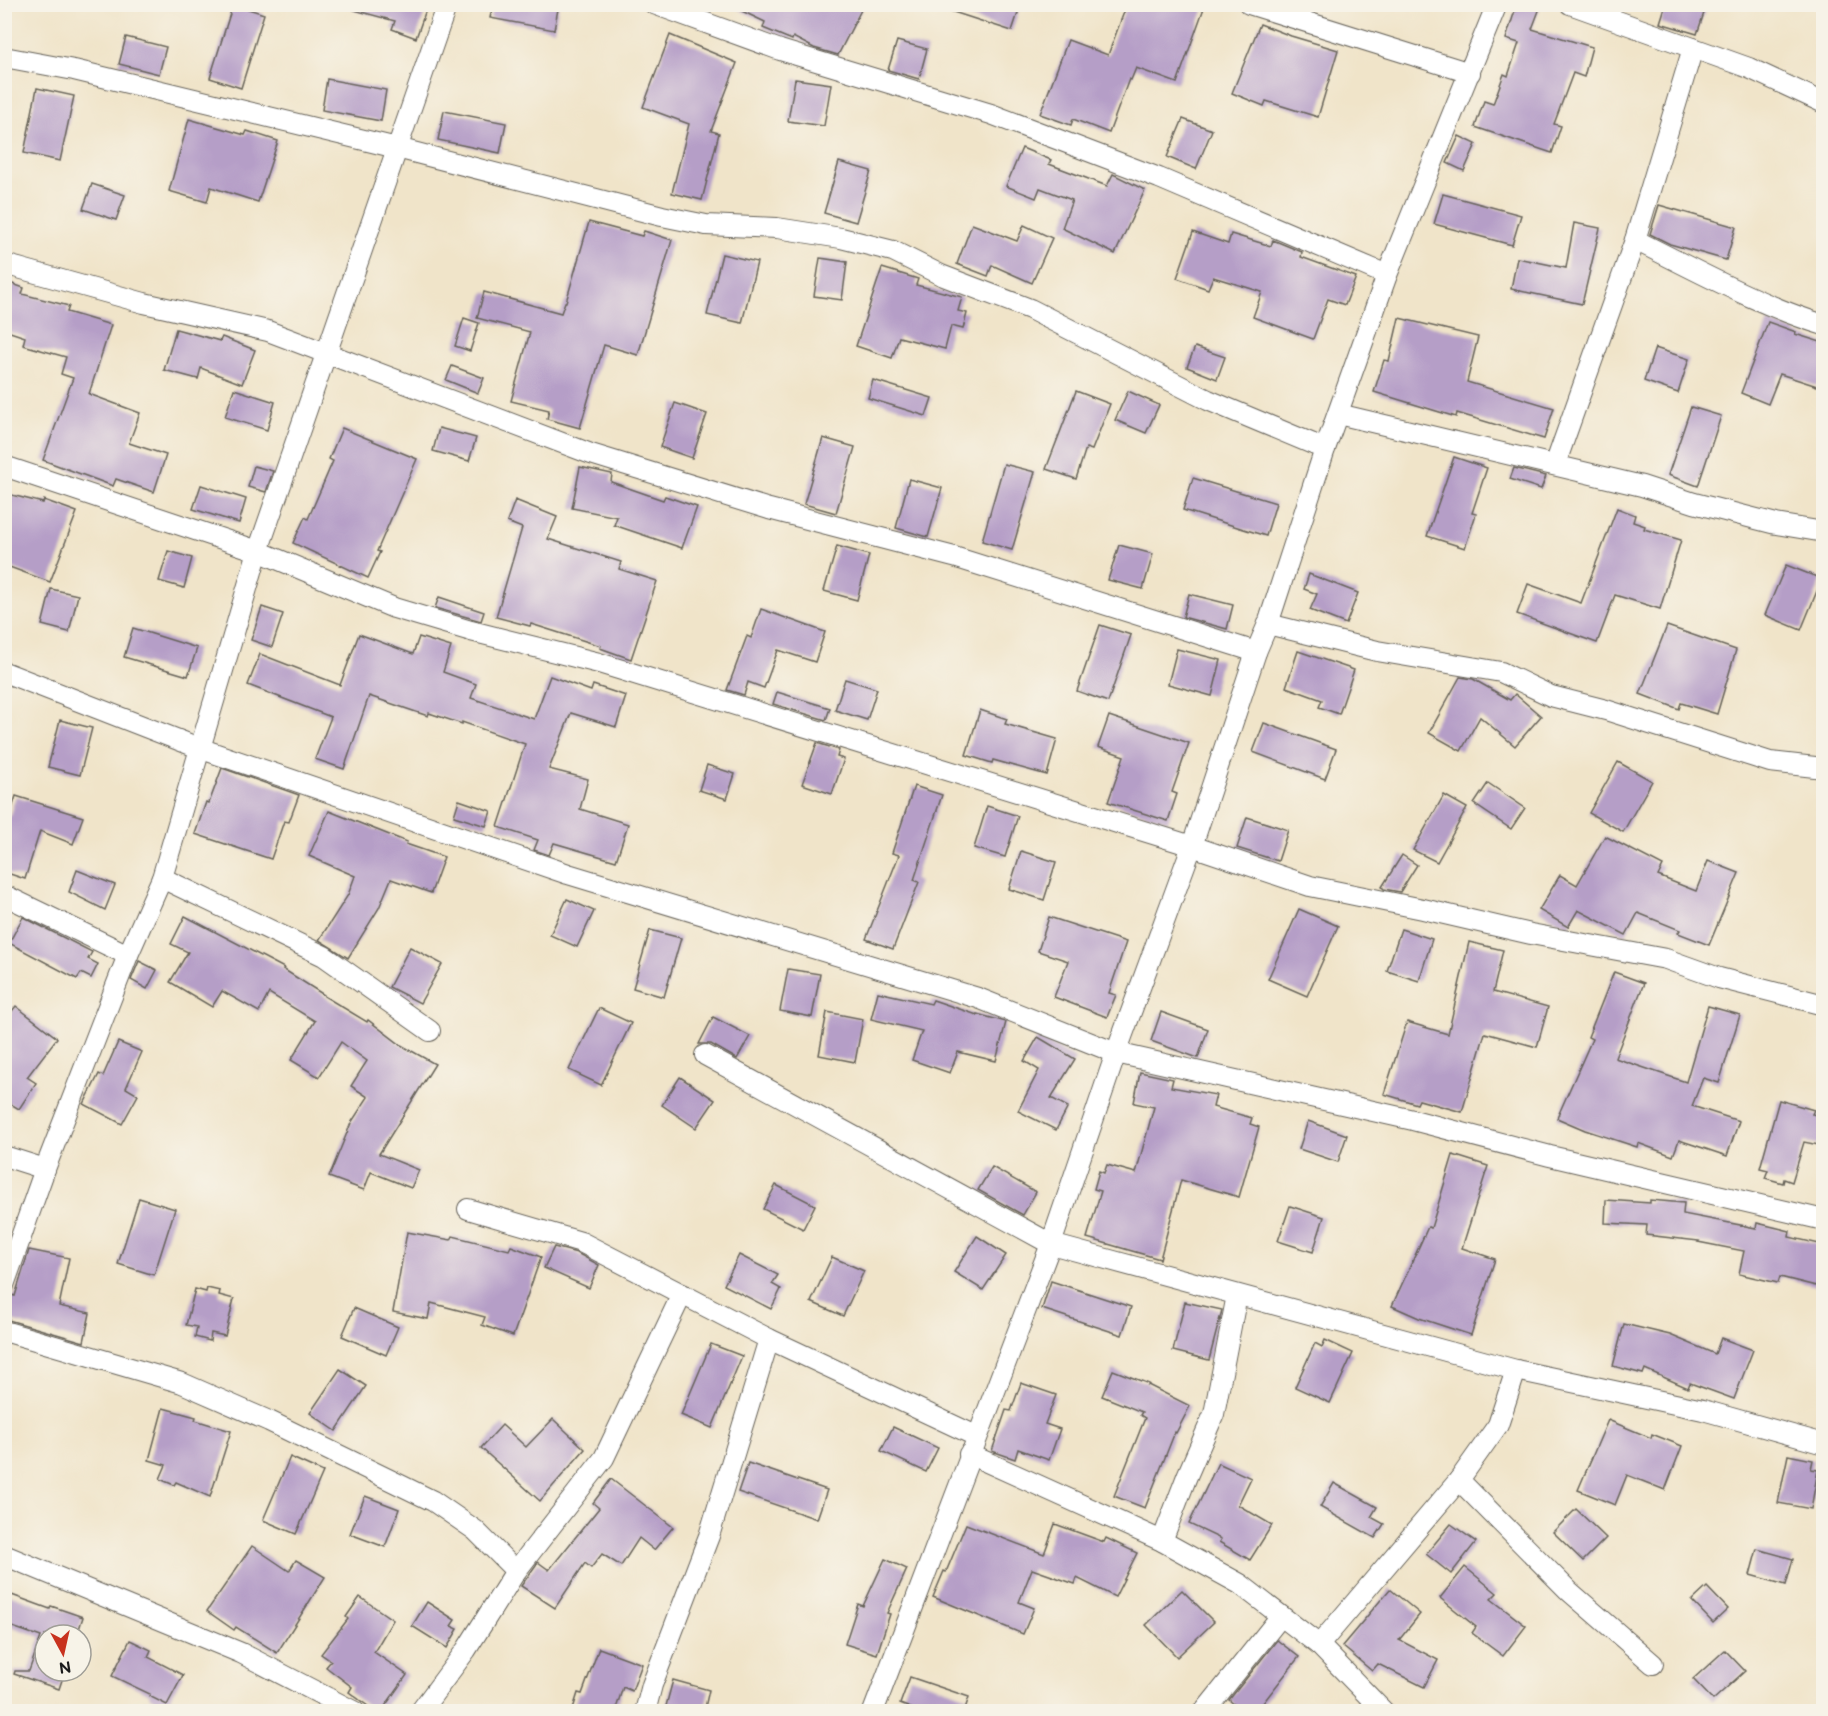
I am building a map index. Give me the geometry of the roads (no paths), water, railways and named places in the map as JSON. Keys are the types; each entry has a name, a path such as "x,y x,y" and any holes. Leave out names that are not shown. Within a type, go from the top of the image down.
{"street":[{"path":"4,1285 45,1169 128,955 162,878 258,550 447,4"},
{"path":"654,4 780,50 991,114 1159,177 1387,275"},
{"path":"1249,4 1470,73"},
{"path":"873,1712 1051,1244 1116,1053 1192,846 1325,449 1387,275 1497,4"},
{"path":"1570,4 1749,68 1824,103"},
{"path":"1555,465 1635,240 1693,48"},
{"path":"4,57 74,70 397,148 662,216 706,225 777,228 840,238 893,251 941,275 1030,309 1208,400 1325,449"},
{"path":"1635,240 1791,315 1824,324"},
{"path":"4,264 144,303 268,331 591,454 769,509 954,557 1256,652"},
{"path":"1338,414 1642,486 1694,503 1776,524 1824,532"},
{"path":"4,466 258,550 394,608 471,631 599,663 1192,846 1310,886 1531,934 1666,959 1719,978 1824,1005"},
{"path":"1268,624 1377,651 1501,672 1551,696 1606,710 1770,762 1824,768"},
{"path":"4,672 199,748 568,874 978,998 1116,1053 1402,1117 1550,1156 1824,1220"},
{"path":"162,878 324,956 430,1031"},
{"path":"4,895 128,955"},
{"path":"705,1056 1051,1244 1516,1370 1703,1410 1824,1444"},
{"path":"4,1156 45,1169"},
{"path":"468,1209 581,1242 1162,1541 1240,1584 1319,1645 1384,1712"},
{"path":"420,1712 466,1650 516,1571 604,1458 682,1294"},
{"path":"1162,1541 1186,1476 1214,1414 1237,1295"},
{"path":"4,1331 182,1383 269,1421 433,1501 475,1530 516,1571"},
{"path":"645,1712 652,1685 709,1536 769,1339"},
{"path":"1319,1645 1459,1480 1498,1425 1516,1370"},
{"path":"1459,1480 1569,1591 1653,1664"},
{"path":"4,1555 241,1653 355,1712"},
{"path":"1204,1712 1281,1616"}]}
